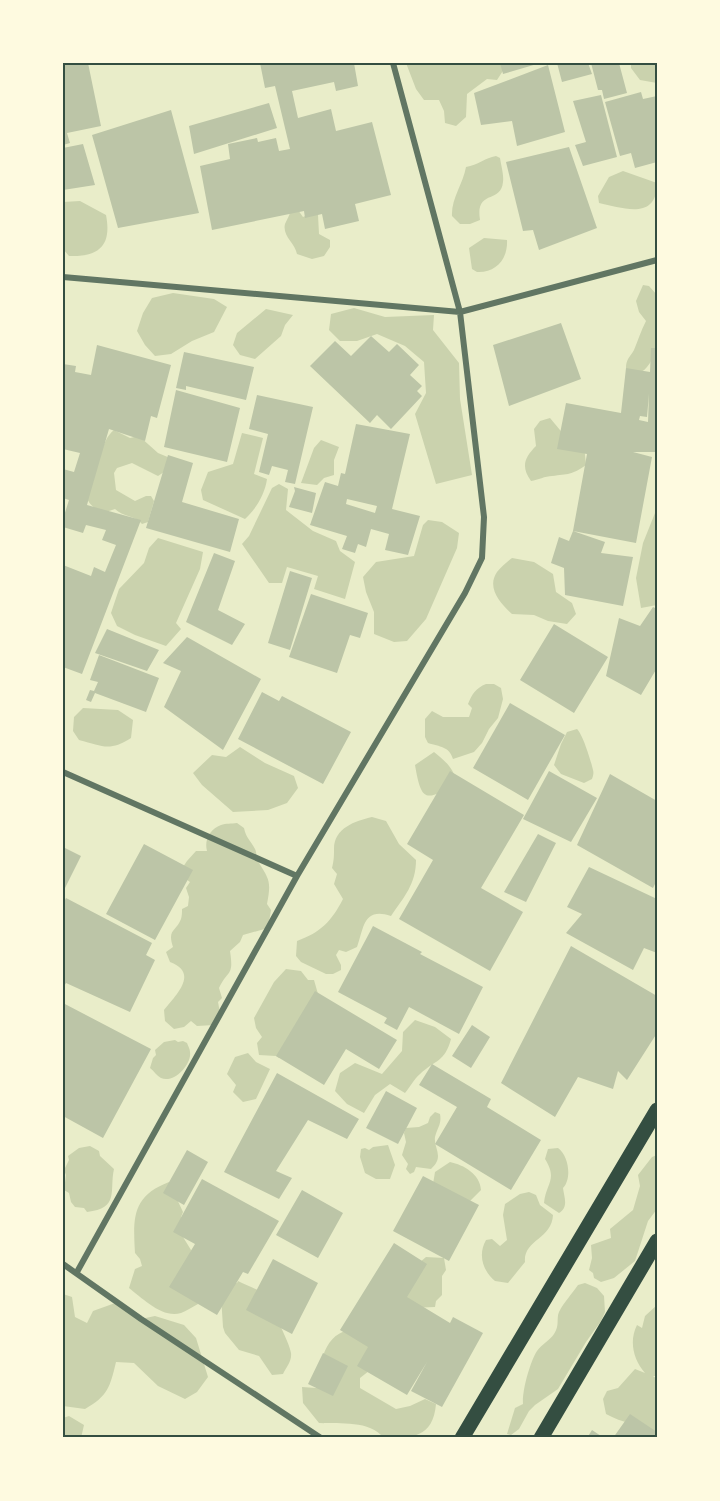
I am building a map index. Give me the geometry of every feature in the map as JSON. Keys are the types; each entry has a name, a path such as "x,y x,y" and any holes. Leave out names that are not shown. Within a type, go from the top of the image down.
{"main road":[{"path":"462,1438 657,1110"},
{"path":"541,1438 657,1241"}],"street":[{"path":"77,1272 297,876 465,593 482,558 484,517 460,312 393,63"},
{"path":"63,277 460,312 657,260"},
{"path":"63,772 297,876"},
{"path":"63,1264 141,1319 321,1438"}],"green space":[{"path":"406,63 506,63 506,66 497,80 487,79 467,94 466,117 456,126 445,123 444,111 439,100 424,100 416,89"},
{"path":"631,63 657,63 657,83 640,80 631,68"},
{"path":"496,156 500,158 502,170 501,189 481,204 480,220 470,224 460,224 452,216 452,210 466,167"},
{"path":"623,171 657,183 651,203 645,207 628,209 599,203 598,196 609,177"},
{"path":"80,201 106,215 107,235 101,248 95,252 69,256 63,249 63,202"},
{"path":"291,209 298,210 303,217 314,212 318,215 319,234 330,240 330,247 324,256 312,259 297,254 285,232 285,224"},
{"path":"484,238 507,240 507,247 500,264 490,270 477,272 472,269 469,248"},
{"path":"643,285 649,286 657,295 657,332 651,360 644,370 635,375 626,368 626,365 646,321 639,312 636,301"},
{"path":"173,293 214,299 227,307 214,332 192,341 171,354 155,356 137,331 143,313 152,298"},
{"path":"354,308 385,317 434,315 433,330 459,363 460,399 472,475 436,484 415,414 426,393 424,362 405,346 377,334 357,341 340,341 329,330 331,314"},
{"path":"266,309 293,315 285,325 281,336 255,359 240,355 233,345 237,333"},
{"path":"550,418 565,436 584,445 586,465 570,474 531,481 525,463 536,446 534,429 540,421"},
{"path":"114,430 130,438 139,436 158,453 170,458 164,472 158,476 132,463 117,468 114,473 116,490 135,501 151,496 154,501 148,522 142,524 115,509 103,513 91,505 87,498 103,446"},
{"path":"242,433 263,438 254,474 267,479 259,501 245,519 203,500 201,490 208,472 233,464"},
{"path":"321,440 339,447 334,460 334,475 324,478 317,485 301,483 314,448"},
{"path":"279,484 288,489 286,510 313,531 336,541 340,551 355,562 345,599 314,589 318,576 287,567 282,583 269,583 242,544 249,536 272,488"},
{"path":"657,508 657,605 641,608 636,578 643,543"},
{"path":"428,520 442,522 459,533 457,548 426,619 407,641 394,642 374,634 374,612 363,577 376,562 414,556 423,525"},
{"path":"158,538 203,552 200,569 176,623 181,629 166,646 117,626 111,613 119,589 144,563 149,548"},
{"path":"512,558 534,562 553,574 556,592 572,603 576,614 567,624 548,621 534,615 512,614 503,605 494,590 494,578"},
{"path":"486,684 494,684 501,688 503,699 498,718 474,752 453,759 446,749 428,743 425,737 425,719 432,711 443,717 469,717 472,708 468,704 471,697 477,689"},
{"path":"83,708 118,710 133,720 131,738 111,746 100,746 79,740 73,731 74,717"},
{"path":"577,729 589,755 593,771 592,779 584,783 561,774 554,765 567,732"},
{"path":"240,747 265,763 294,776 298,788 287,803 268,810 233,812 202,785 193,773 212,755 226,757"},
{"path":"434,752 451,769 456,782 431,796 422,792 415,765"},
{"path":"372,817 386,821 399,844 416,860 414,876 391,916 375,914 370,917 363,926 357,947 346,952 339,950 336,955 341,970 333,974 326,974 301,962 296,956 297,941 313,934 324,925 343,899 334,884 337,874 332,868 335,842 338,836 353,823"},
{"path":"237,823 244,828 267,878 269,886 267,904 271,910 268,928 243,935 240,942 230,951 231,969 219,988 222,998 218,1002 221,1018 214,1025 197,1026 191,1021 184,1027 174,1029 165,1021 164,1010 179,992 184,978 183,972 170,962 166,952 173,947 172,934 181,919 182,909 188,906 189,897 186,888 190,882 183,877 181,870 196,851 207,851 207,839 214,829 223,824"},
{"path":"286,969 301,971 308,980 314,980 320,1001 283,1057 259,1055 257,1043 262,1037 256,1028 254,1018 274,982"},
{"path":"415,1020 435,1027 451,1039 443,1056 425,1069 405,1093 390,1084 375,1095 364,1113 347,1104 335,1091 340,1073 355,1063 382,1074 402,1051 403,1032"},
{"path":"175,1040 187,1043 190,1057 185,1067 176,1076 161,1078 150,1068 156,1055 155,1050 164,1042"},
{"path":"248,1053 256,1062 270,1069 256,1099 243,1102 233,1092 236,1085 227,1074 235,1057"},
{"path":"435,1112 440,1114 440,1123 435,1137 438,1154 436,1164 431,1169 416,1167 410,1174 406,1169 408,1164 402,1155 406,1142 404,1133 406,1128 419,1127 428,1123"},
{"path":"388,1145 395,1165 390,1179 376,1179 365,1173 360,1157 361,1149 369,1150 373,1147"},
{"path":"90,1146 99,1151 100,1156 114,1169 109,1202 104,1207 87,1212 84,1208 75,1207 69,1193 64,1190 66,1175 64,1170 69,1160 68,1156 79,1148"},
{"path":"558,1148 565,1156 568,1168 568,1179 563,1188 565,1205 559,1213 544,1203 551,1177 545,1159 548,1149"},
{"path":"657,1155 657,1209 648,1221 635,1261 614,1278 601,1282 594,1278 593,1273 589,1270 592,1258 591,1245 611,1238 610,1229 633,1210 640,1186 638,1175 652,1157"},
{"path":"450,1162 466,1168 478,1179 481,1190 470,1201 433,1184 435,1172"},
{"path":"169,1182 183,1212 181,1217 183,1237 191,1250 190,1260 198,1304 174,1314 153,1307 129,1288 135,1269 142,1266 135,1253 134,1229 137,1210 141,1201 148,1194"},
{"path":"529,1192 536,1195 540,1205 553,1215 551,1223 543,1235 528,1249 525,1262 508,1283 495,1281 484,1267 482,1251 484,1245 486,1240 492,1239 500,1246 507,1240 503,1215 505,1204 520,1194"},
{"path":"426,1257 444,1258 446,1270 442,1276 442,1295 436,1301 435,1307 409,1308 404,1291 419,1263"},
{"path":"238,1281 263,1295 283,1331 291,1356 283,1374 272,1375 259,1356 239,1350 225,1333 221,1296 229,1284"},
{"path":"585,1283 597,1288 604,1296 605,1312 601,1321 558,1389 529,1411 519,1429 511,1435 507,1434 515,1408 523,1404 525,1384 534,1356 554,1334 558,1315 563,1305 578,1285"},
{"path":"63,1294 72,1297 75,1317 87,1323 93,1311 118,1302 141,1319 155,1316 184,1325 196,1338 208,1377 197,1392 185,1399 158,1386 134,1363 116,1362 110,1384 99,1400 85,1409 63,1406"},
{"path":"657,1305 657,1376 653,1376 657,1379 657,1432 606,1414 603,1399 607,1391 618,1388 635,1369 645,1373 635,1356 633,1337 637,1325 642,1328 645,1316"},
{"path":"362,1328 379,1363 360,1378 360,1388 396,1409 425,1399 436,1404 431,1424 426,1430 412,1436 384,1438 371,1428 363,1426 319,1423 303,1403 302,1387 316,1388 323,1356 332,1339 340,1333"},
{"path":"69,1416 84,1425 81,1438 63,1438 63,1418"}],"building":[{"path":"63,63 88,63 101,126 67,133 70,143 63,145"},
{"path":"260,63 342,63 343,65 354,63 358,86 336,91 334,82 292,91 298,118 331,109 336,131 372,122 391,195 355,204 359,221 325,229 322,214 305,218 304,211 212,230 200,166 230,159 228,144 257,138 258,142 276,138 279,151 290,149 275,86 265,88"},
{"path":"500,63 537,63 537,64 503,74"},
{"path":"557,63 588,63 592,74 562,82"},
{"path":"591,63 619,63 627,93 604,99 602,90 598,90"},
{"path":"548,65 565,132 517,146 512,121 481,125 474,93"},
{"path":"641,92 643,99 657,96 657,162 635,168 631,153 620,156 605,102"},
{"path":"601,95 617,157 583,166 575,145 586,142 573,101"},
{"path":"269,103 277,128 194,154 189,126"},
{"path":"171,110 199,213 118,228 92,135"},
{"path":"83,144 95,185 63,190 63,148"},
{"path":"569,147 597,228 539,250 533,230 523,231 506,162"},
{"path":"561,323 581,379 509,406 493,345"},
{"path":"371,336 389,352 397,344 419,365 410,375 422,386 417,391 422,396 391,429 377,415 370,423 310,366 335,341 351,356"},
{"path":"97,345 171,365 157,418 151,416 145,441 109,429 90,494 87,505 141,520 82,674 63,667 63,565 91,576 94,567 105,572 116,545 102,540 106,530 86,525 83,533 63,527 69,500 63,498 63,469 74,472 80,453 63,449 63,364 76,366 75,372 91,375"},
{"path":"651,348 657,348 657,452 633,452 652,457 636,543 573,531 587,454 557,449 566,403 621,413 626,368 650,372","holes":["649,394 648,422 639,420 640,416 647,417"]},
{"path":"184,352 254,367 246,400 186,386 186,390 176,388"},
{"path":"176,390 240,408 227,462 164,447"},
{"path":"257,395 313,407 295,484 285,482 288,470 272,466 269,475 259,472 268,434 249,429"},
{"path":"356,424 410,434 392,509 420,516 408,555 385,550 389,534 371,529 366,547 358,544 355,553 342,549 347,536 310,525 325,482 338,486 341,473 345,474","holes":["347,499 377,506 375,513 346,504"]},
{"path":"168,455 193,463 182,502 239,519 230,552 146,528"},
{"path":"294,487 316,493 312,513 289,507 295,491"},
{"path":"573,531 605,542 601,553 633,557 623,606 565,595 564,568 551,563 559,537 569,541"},
{"path":"214,553 235,561 218,610 245,624 232,645 186,622"},
{"path":"290,571 312,578 290,650 268,643"},
{"path":"311,594 368,613 360,638 350,635 337,673 289,657"},
{"path":"653,607 657,609 657,668 641,695 606,676 619,618 640,626"},
{"path":"554,624 608,657 574,713 520,680"},
{"path":"107,629 159,650 147,671 95,653"},
{"path":"187,637 261,679 223,750 164,707 181,671 163,663"},
{"path":"99,655 159,678 146,712 95,693 91,702 86,700 90,690 94,691 98,682 90,680"},
{"path":"262,692 279,701 282,696 351,732 323,784 238,739"},
{"path":"510,703 565,735 528,800 473,768"},
{"path":"450,771 524,815 481,888 523,912 490,971 399,919 433,860 407,844"},
{"path":"549,771 597,798 571,842 523,819"},
{"path":"610,774 657,801 657,880 653,888 577,845"},
{"path":"538,834 556,843 526,902 504,892"},
{"path":"144,844 193,870 155,940 106,914"},
{"path":"63,847 81,856 63,892"},
{"path":"589,867 657,899 657,953 644,948 633,970 566,933 582,914 567,907"},
{"path":"66,898 152,943 146,955 155,960 130,1012 66,983 63,988 63,904"},
{"path":"373,926 483,987 459,1034 409,1007 397,1030 384,1023 387,1018 338,992"},
{"path":"571,946 657,996 657,1033 627,1080 618,1071 613,1089 578,1077 555,1117 501,1083"},
{"path":"315,991 397,1040 379,1069 346,1049 324,1085 276,1056"},
{"path":"63,1003 151,1049 103,1138 63,1116"},
{"path":"472,1025 490,1037 471,1068 452,1056"},
{"path":"432,1064 491,1099 487,1107 541,1140 511,1190 435,1144 457,1107 419,1085"},
{"path":"277,1073 359,1119 347,1139 308,1120 276,1171 292,1178 279,1199 224,1172"},
{"path":"386,1091 417,1108 398,1144 366,1128"},
{"path":"187,1150 208,1162 184,1205 163,1193"},
{"path":"423,1176 479,1205 449,1261 393,1231"},
{"path":"202,1179 279,1221 248,1274 243,1272 217,1315 169,1287 195,1244 173,1232"},
{"path":"302,1190 343,1213 318,1258 276,1235"},
{"path":"394,1243 427,1264 407,1297 450,1323 453,1317 483,1333 442,1407 411,1391 427,1362 407,1395 357,1366 368,1347 340,1330"},
{"path":"273,1259 318,1283 292,1334 246,1310"},
{"path":"323,1353 348,1366 333,1396 308,1384"},
{"path":"630,1414 657,1432 657,1438 613,1438"},
{"path":"592,1430 604,1438 587,1438"}]}
